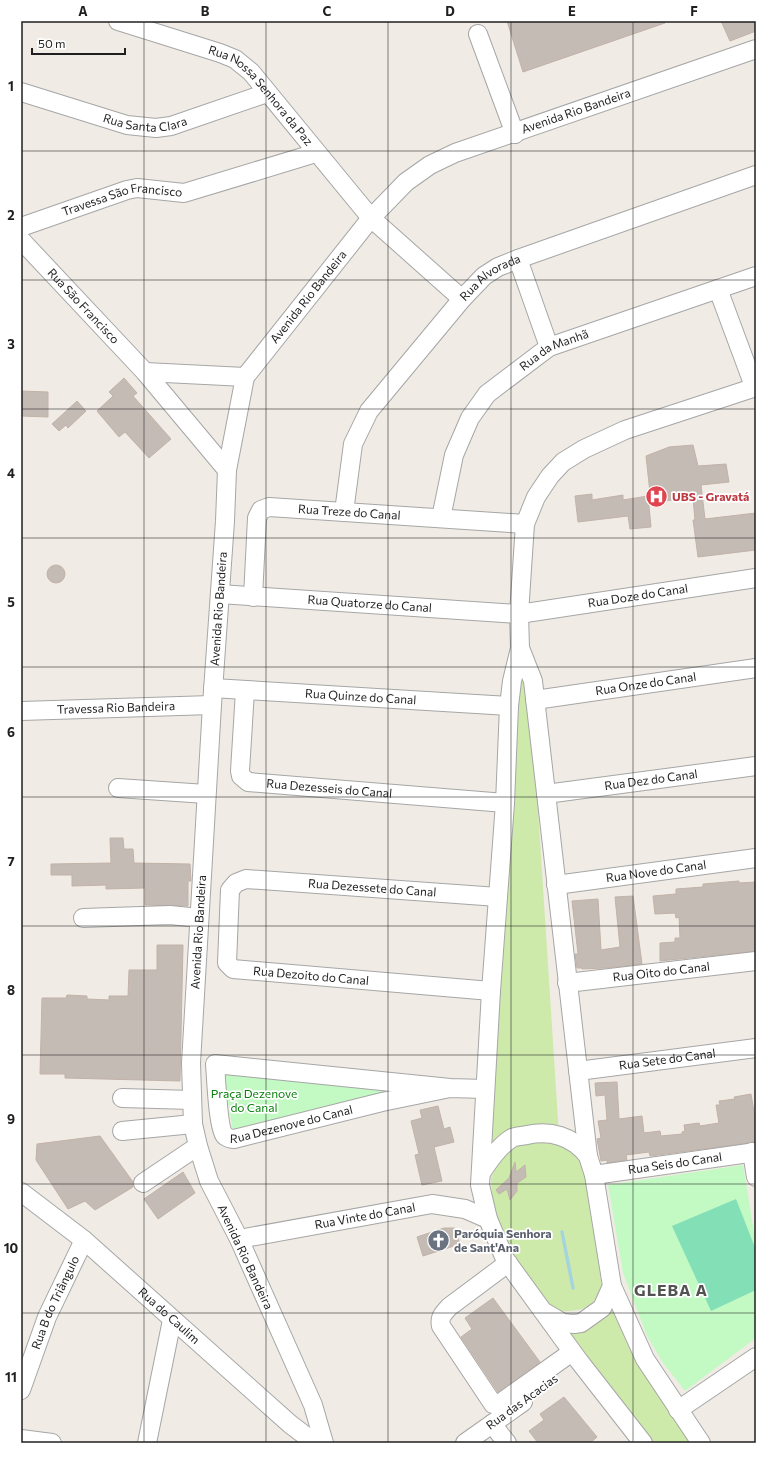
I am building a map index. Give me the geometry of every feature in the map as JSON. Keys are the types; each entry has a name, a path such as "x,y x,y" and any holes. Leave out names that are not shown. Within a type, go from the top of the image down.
{"street":[{"name":"Rua Nossa Senhora da Paz","path":"118,21 220,53 235,60 251,72 316,153 371,218 462,299"},
{"path":"478,34 515,134"},
{"name":"Avenida Rio Bandeira","path":"324,1443 313,1405 239,1239 209,1181 198,1146 192,1100 191,1063 199,916 227,470 245,377 371,218 406,182 430,165 455,153 515,134 756,49"},
{"name":"Rua Santa Clara","path":"21,92 127,125 156,128 171,126 267,93"},
{"name":"Travessa São Francisco","path":"21,227 126,190 137,188 184,193 316,153"},
{"name":"Rua Alvorada","path":"344,512 353,444 369,411 462,299 484,276 498,267 518,259 756,175"},
{"name":"Rua São Francisco","path":"21,240 145,372 227,470"},
{"path":"518,259 549,347"},
{"name":"Rua da Manhã","path":"441,518 454,455 470,418 487,394 549,347 756,276"},
{"path":"643,1443 576,1357 508,1263 488,1219 480,1185 491,991 505,803 509,706 512,681 520,648 519,614 525,524 536,497 550,476 563,462 584,449 625,430 755,386 718,289"},
{"path":"145,372 245,377"},
{"name":"Rua Treze do Canal","path":"253,597 257,518 261,510 268,507 525,524"},
{"name":"Rua Doze do Canal","path":"519,614 756,578"},
{"name":"Rua Quatorze do Canal","path":"220,594 519,614"},
{"path":"520,648 533,681 588,1156 594,1175 612,1286 645,1359 701,1443"},
{"name":"Rua Onze do Canal","path":"535,700 756,668"},
{"name":"Rua Quinze do Canal","path":"212,697 245,691 509,706"},
{"name":"Rua Dezesseis do Canal","path":"245,691 240,771 241,776 248,782 505,803"},
{"name":"Travessa Rio Bandeira","path":"21,710 212,697"},
{"path":"508,728 516,721 523,720 530,721 538,726"},
{"name":"Rua Dez do Canal","path":"546,794 756,766"},
{"path":"118,788 206,794"},
{"name":"Rua Nove do Canal","path":"556,885 756,858"},
{"name":"Rua Dezessete do Canal","path":"246,879 498,898"},
{"name":"Rua Dezoito do Canal","path":"246,879 236,883 230,890 227,963 233,969 491,991"},
{"path":"83,918 170,915 230,916"},
{"name":"Rua Oito do Canal","path":"567,983 756,961"},
{"name":"Rua Sete do Canal","path":"578,1071 756,1048"},
{"name":"Rua Dezenove do Canal","path":"450,1088 382,1102 234,1139 225,1136 223,1133 215,1064 450,1088 485,1089"},
{"path":"122,1098 192,1100"},
{"path":"122,1131 194,1124"},
{"path":"481,1174 495,1154 513,1138 541,1132 559,1135 572,1140 588,1156"},
{"path":"142,1183 198,1146"},
{"path":"754,1152 756,1177"},
{"name":"Rua Seis do Canal","path":"594,1175 754,1152"},
{"name":"Rua do Caulim","path":"21,1192 84,1240 290,1424 315,1443"},
{"name":"Rua Vinte do Canal","path":"239,1239 432,1204 465,1209 488,1219"},
{"name":"Rua B do Triângulo","path":"21,1390 47,1317 84,1240"},
{"path":"508,1263 448,1308 441,1315 440,1320 441,1326 492,1404 499,1404 576,1357"},
{"path":"542,1311 563,1323 581,1323 602,1308 612,1286"},
{"path":"147,1443 172,1320"},
{"name":"Rua das Acacias","path":"465,1443 492,1424 576,1357"},
{"path":"678,1410 756,1357"},
{"path":"492,1424 507,1443"},
{"path":"21,1439 52,1443"}],"green space":[{"path":"520,623 531,701 559,1135 541,1132 495,1154 484,1126"},
{"name":"Praça Dezenove do Canal","path":"223,1071 405,1094 233,1132"},
{"path":"533,1142 550,1143 565,1147 577,1156 586,1170 602,1288 594,1301 586,1308 560,1312 547,1302 524,1276 507,1245 492,1199 491,1178 500,1159 518,1145"},
{"path":"743,1165 756,1244 756,1338 685,1391 663,1363 647,1336 623,1273 608,1185"},
{"path":"736,1199 756,1250 756,1290 711,1311 672,1226"},
{"path":"612,1286 701,1443 643,1443 579,1361 566,1324 584,1323"}],"building":[{"path":"507,21 665,21 665,23 523,72"},
{"path":"721,21 756,21 756,31 730,41"},
{"path":"124,378 137,393 133,396 171,439 149,458 125,432 119,437 97,411 113,396 109,392"},
{"path":"21,391 48,392 48,417 21,416"},
{"path":"77,401 86,411 68,428 66,425 59,431 52,424"},
{"path":"693,445 698,466 726,464 729,482 701,485 705,519 756,513 756,550 698,557 693,520 695,520 693,498 651,502 646,456 669,447"},
{"path":"592,494 592,500 623,495 623,500 648,496 651,527 630,529 628,516 578,522 575,496"},
{"path":"56,565 62,568 65,574 62,580 56,583 50,580 47,574 50,568"},
{"path":"110,838 123,838 124,849 133,849 134,863 190,864 191,881 188,881 188,906 145,905 145,888 106,889 106,885 72,886 72,875 51,875 51,864 111,863"},
{"path":"739,881 739,883 756,882 756,951 660,961 660,943 675,942 675,938 680,938 679,917 676,918 675,913 655,914 653,896 676,894 676,889 703,887 703,884"},
{"path":"633,896 642,964 605,968 577,968 575,954 578,954 572,901 598,899 601,950 620,947 615,897"},
{"path":"157,945 183,945 180,1081 65,1078 65,1074 40,1074 42,998 66,998 67,995 87,996 87,999 109,1000 109,996 128,996 129,970 157,970"},
{"path":"617,1082 619,1119 642,1116 644,1133 660,1131 661,1136 682,1134 682,1132 685,1131 684,1125 699,1123 700,1126 719,1123 716,1105 720,1105 719,1101 735,1099 734,1097 751,1094 756,1123 756,1142 650,1156 649,1152 626,1155 627,1160 607,1163 607,1160 601,1161 597,1139 601,1138 598,1121 607,1120 605,1095 596,1096 595,1083"},
{"path":"438,1106 444,1129 450,1127 454,1142 434,1147 442,1181 422,1185 415,1155 419,1154 411,1121 422,1118 420,1110"},
{"path":"100,1136 133,1182 133,1187 95,1210 85,1201 68,1209 36,1160 37,1144"},
{"path":"515,1162 516,1172 525,1165 526,1177 517,1183 517,1191 510,1200 507,1189 499,1194 496,1190 509,1178"},
{"path":"183,1172 195,1193 158,1219 144,1199"},
{"name":"Paróquia Senhora de Sant'Ana","path":"444,1228 455,1228 460,1244 423,1256 417,1237"},
{"path":"493,1298 540,1362 498,1392 461,1337 472,1329 465,1318"},
{"path":"564,1397 597,1437 590,1443 538,1443 529,1431 544,1420 540,1414"}],"waterway":[{"path":"562,1232 573,1288"}],"place":[{"name":"UBS - Gravatá","path":"657,497"},
{"name":"Paróquia Senhora de Sant'Ana","path":"438,1241"}],"district":[{"name":"GLEBA A","path":"671,1290"}]}
